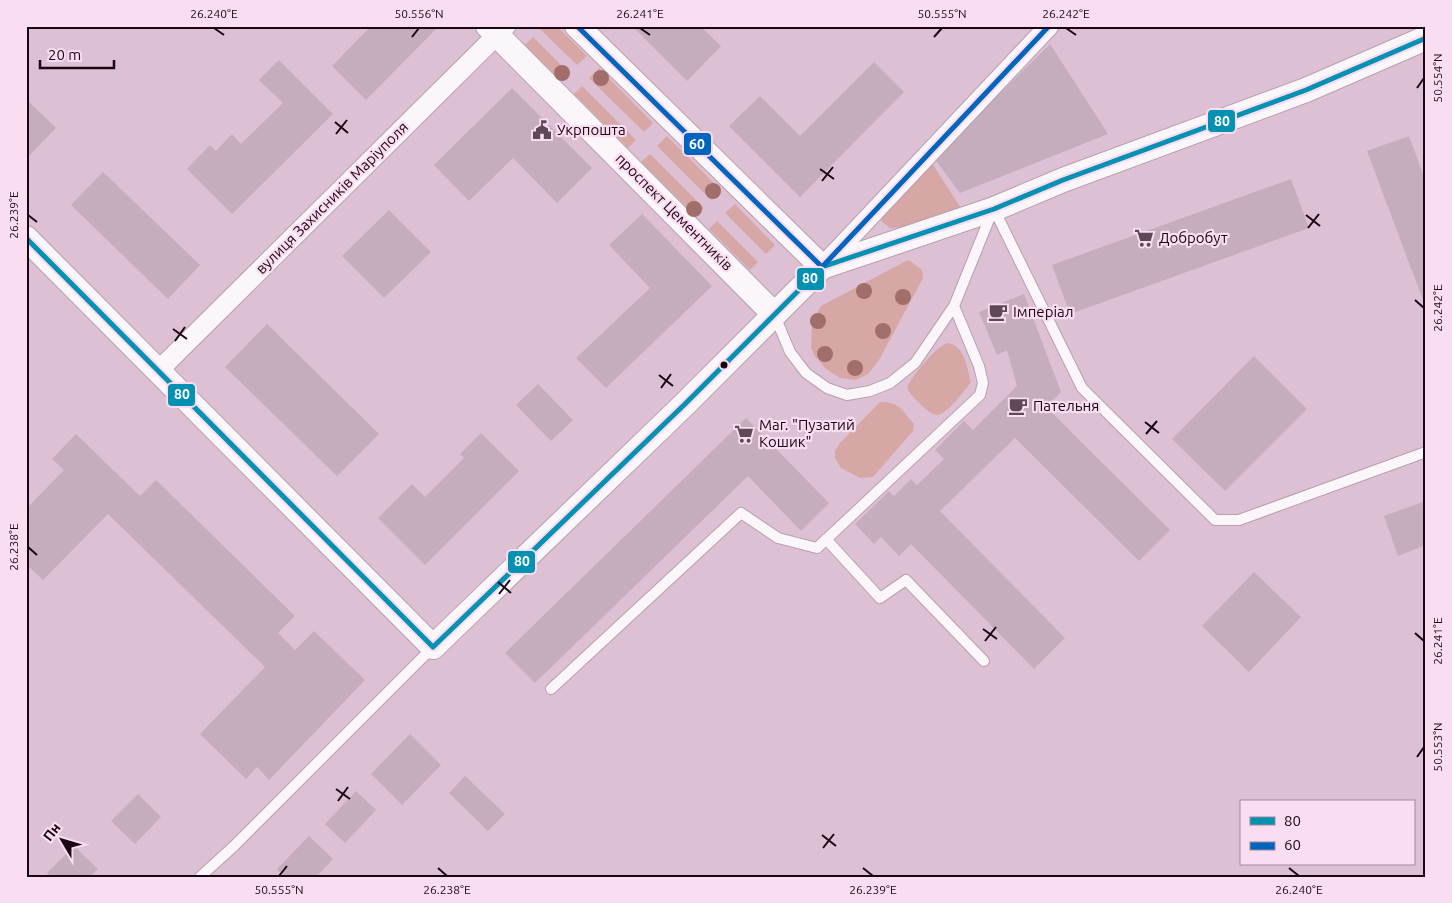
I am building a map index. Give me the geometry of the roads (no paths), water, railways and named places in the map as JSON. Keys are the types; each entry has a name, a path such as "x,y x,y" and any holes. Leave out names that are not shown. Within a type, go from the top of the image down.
{"street":[{"path":"577,26 822,267"},
{"path":"26,238 433,647 685,404 822,267 1049,26"},
{"name":"проспект Цементників","path":"497,29 774,314"},
{"name":"вулиця Захисників Маріуполя","path":"158,371 497,29"},
{"path":"822,267 994,209 1063,180 1306,90 1426,38"}],"lane":[{"path":"774,314 790,352 806,373 826,388 848,395 870,392 890,383 915,363 954,306 994,209"},
{"path":"994,209 1082,388 1215,520 1239,520 1426,452"},
{"path":"551,689 742,513 778,538 817,548 980,395 983,382 980,366 954,306"},
{"path":"826,539 880,598 906,580 984,661"},
{"path":"200,877 234,846 433,647"}],"place":[{"name":"Укрпошта","path":"542,130"},
{"name":"Добробут","path":"1144,238"},
{"name":"Імперіал","path":"998,312"},
{"name":"Пательня","path":"1018,406"},
{"name":"Маг. \"Пузатий Кошик\"","path":"744,434"}]}
